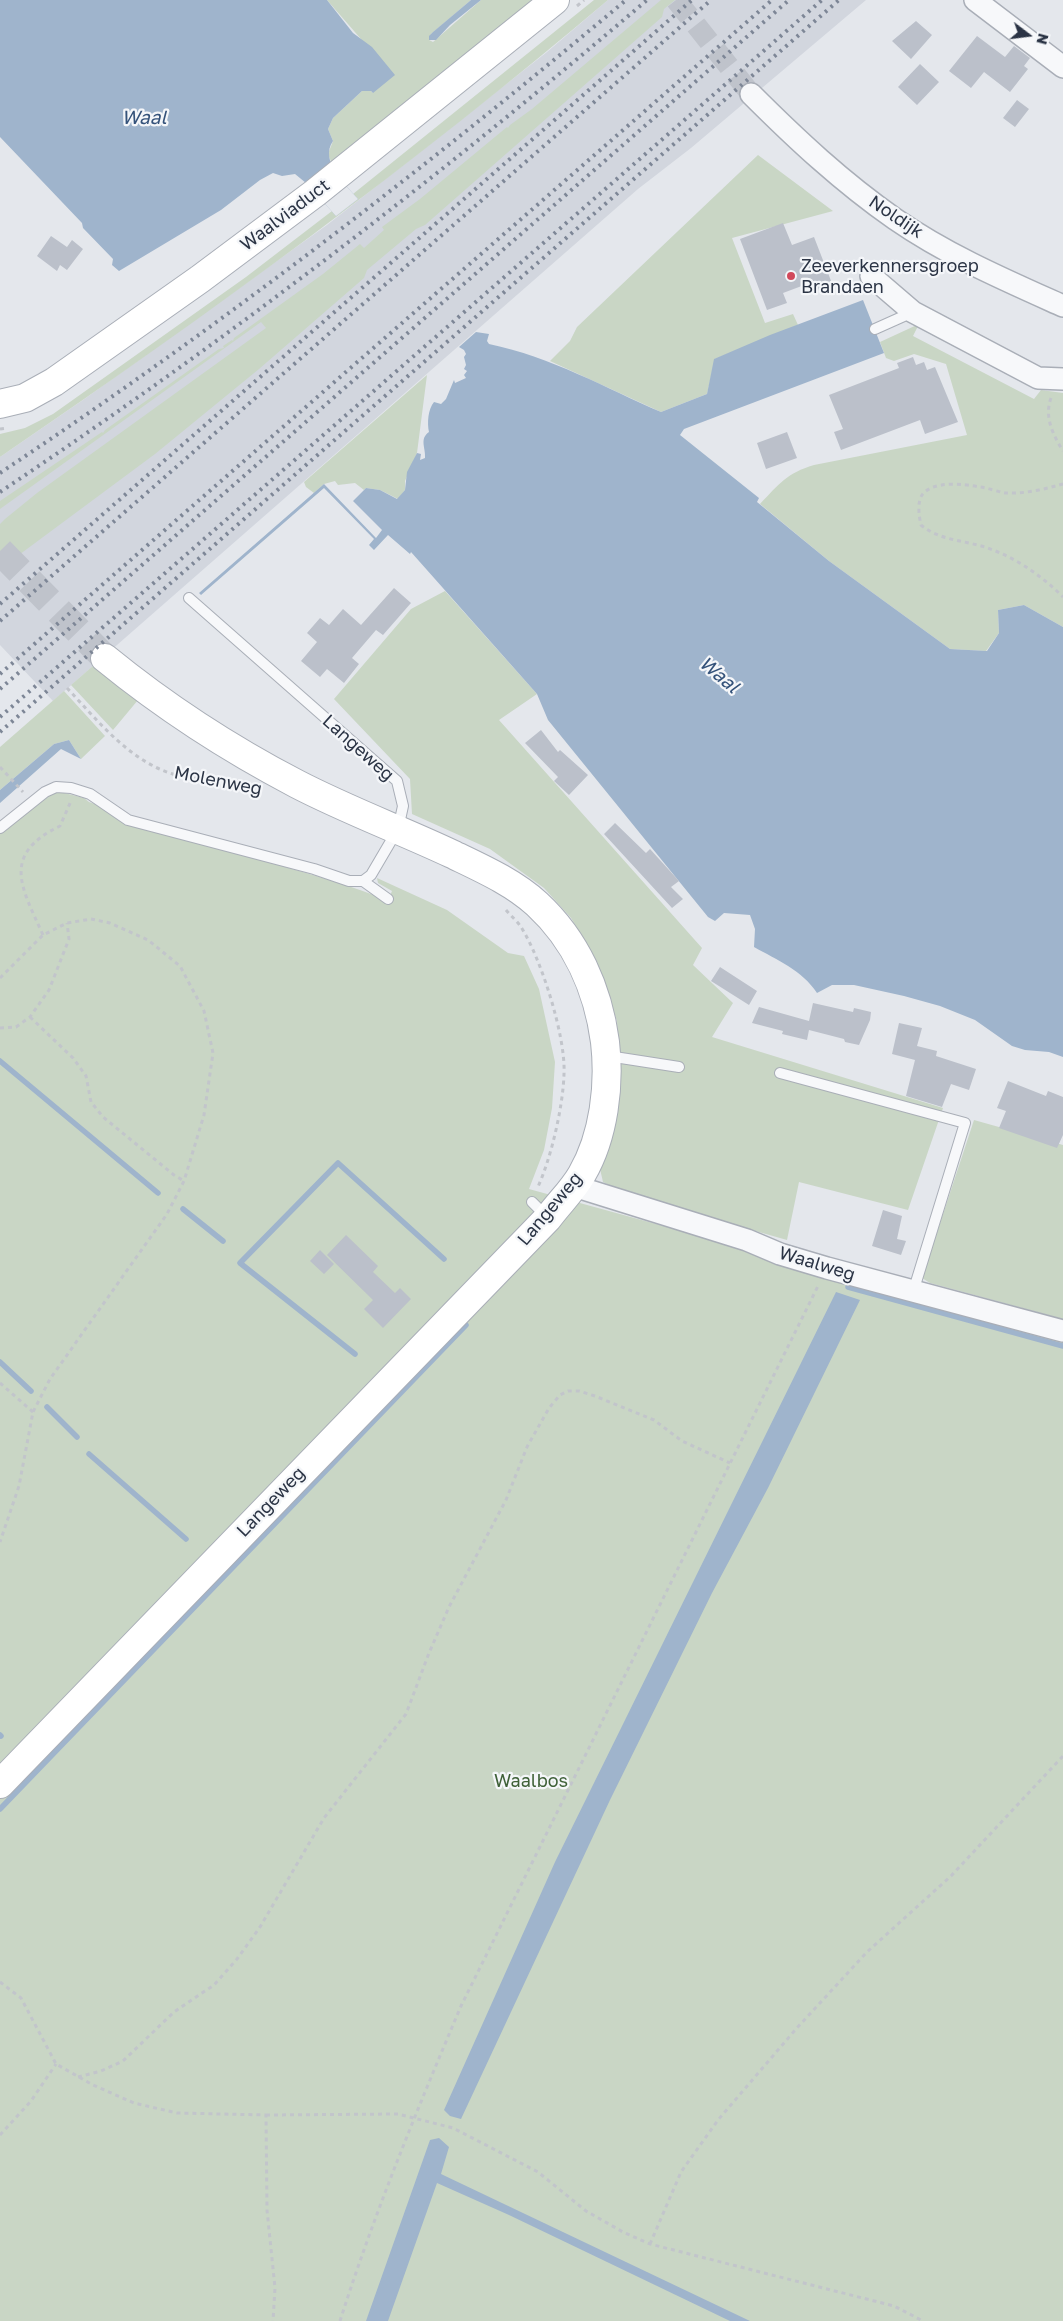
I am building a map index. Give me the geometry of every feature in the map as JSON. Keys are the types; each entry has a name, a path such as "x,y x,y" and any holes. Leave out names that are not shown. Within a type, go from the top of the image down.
{"main road":[{"name":"Waalviaduct","path":"0,404 26,398 54,382 200,279 337,176 555,0"},
{"name":"Molenweg","path":"105,658 145,691 231,748 300,786 398,829"},
{"name":"Langeweg","path":"0,1784 540,1210 574,1186 591,1156 600,1126 606,1092 607,1056 602,1022 593,990 581,959 563,932 543,911 511,884 476,865 398,829"}],"street":[{"path":"975,0 1063,67"},
{"name":"Noldijk","path":"751,94 797,140 848,184 895,219 954,255 1063,306"},
{"path":"871,276 913,312 1038,378 1060,380"},
{"name":"Waalweg","path":"574,1186 747,1240 780,1254 827,1268 1063,1331"}],"lane":[{"path":"875,329 913,312"},
{"name":"Langeweg","path":"188,598 397,781 404,806 398,829"},
{"path":"0,828 45,792 56,787 77,789 90,794 128,820 314,869 349,881 363,881 388,899"},
{"path":"363,881 371,875 398,829"},
{"path":"607,1056 679,1067"},
{"path":"780,1073 965,1123 913,1292"}],"path":[{"path":"1060,380 1048,407 1049,420 1055,438 1063,451"},
{"path":"1063,484 1041,490 1006,493 978,486 954,485 932,487 922,496 918,512 921,525 932,534 993,550 1031,570 1063,597"},
{"name":"Molenweg","path":"67,688 109,733 140,760 176,775 200,780 224,779 257,787"},
{"path":"0,767 21,790"},
{"path":"43,934 24,895 20,875 22,860 33,844 45,834 60,826 77,789"},
{"name":"Langeweg","path":"502,905 521,928 538,963 562,1038 563,1082 560,1110 544,1174"},
{"path":"0,978 43,934 67,923 91,919 110,923 148,940 180,966 204,1011 213,1053 204,1115 184,1182 167,1214 50,1380 33,1412 19,1486 0,1542"},
{"path":"0,1028 16,1027 30,1017 49,990 69,939 67,923"},
{"path":"30,1017 73,1058 86,1076 91,1102 103,1117 184,1182"},
{"path":"340,2321 414,2117 461,2006 827,1268"},
{"path":"0,1383 33,1412"},
{"path":"78,2077 101,2071 123,2062 174,2012 214,1985 237,1959 260,1927 324,1818 406,1714 449,1607 506,1500 527,1447 548,1408 560,1395 568,1391 579,1391 595,1396 654,1420 682,1441 730,1463"},
{"path":"650,2244 681,2172 724,2112 796,2029 867,1952 951,1876 1063,1756"},
{"path":"0,1982 21,1998 56,2064 78,2077 134,2103 177,2113 266,2115 398,2114 414,2117 453,2128 490,2145 538,2172 586,2211 623,2232 650,2244 894,2306 923,2321"},
{"path":"0,2135 31,2101 56,2064"},
{"path":"266,2115 267,2210 275,2288 274,2321"}],"shaded area":[{"path":"608,0 866,0 691,148 638,189 53,701 0,645 0,457 83,400 327,225 547,52"}],"green space":[{"path":"327,0 471,0 431,34 429,40 433,42 481,0 545,0 332,164 328,154 333,141 328,129 333,118 362,91 371,91 373,93 361,39"},
{"path":"594,0 608,0 535,61 386,179 234,293 0,457 0,434 25,428 53,414 246,277 332,211 336,216 358,199 353,194"},
{"path":"661,0 675,0 664,9 662,17 425,225 416,229 367,270 364,278 259,369 155,454 0,569 0,524 5,519 37,493 266,328 261,322 0,509 0,501 103,433 219,349 224,348 223,346 233,341 234,338 323,274 360,244 364,248 384,230 382,227 532,109"},
{"path":"758,155 833,211 732,238 765,323 793,314 798,325 715,359 707,394 661,412 550,361 570,341 577,327"},
{"path":"919,324 913,336 1034,399 1041,390 1063,393 1063,627 1024,605 998,610 999,633 986,651 950,649 829,561 760,504 778,485 790,476 814,465 967,435 946,364 914,354 894,361 886,358 880,342"},
{"path":"427,375 417,453 405,481 405,490 398,499 380,490 366,488 364,490 355,483 338,485 335,481 324,484 314,493 306,487 304,482"},
{"path":"445,591 537,694 499,720 702,948 693,965 733,1003 712,1037 943,1108 908,1210 799,1182 787,1240 629,1195 603,1182 600,1169 619,1080 617,1021 597,962 571,918 544,888 490,849 412,814 410,779 334,699 411,609"},
{"path":"94,665 138,700 113,730 71,685"},
{"path":"64,691 105,736 81,759 69,740 54,744 0,790 0,747"},
{"name":"Waalbos","path":"57,791 84,798 89,802 252,857 347,885 388,901 392,891 378,883 377,878 447,910 508,953 524,956 539,989 555,1062 552,1108 544,1150 529,1189 1063,1336 1063,2321 0,2321 0,834 26,811"},
{"path":"974,1120 1063,1145 1063,1319 930,1283 922,1278"}],"water":[{"name":"Waal","path":"0,0 327,0 353,33 372,47 395,75 373,93 371,91 362,91 333,118 328,129 333,141 329,156 331,164 335,172 358,199 336,216 306,183 295,174 282,176 273,173 260,180 221,210 119,271 112,265 113,259 83,228 82,223 0,137"},
{"path":"471,0 481,0 450,25 436,40 429,40 429,36 433,32"},
{"path":"863,300 884,353 684,429 680,435 759,498 757,502 829,561 950,649 987,651 999,633 998,610 1024,605 1063,627 1063,1057 1049,1052 1025,1050 1012,1046 975,1020 940,1006 904,996 854,985 832,985 817,993 797,972 754,947 755,929 750,915 724,913 715,921 708,917 548,720 537,694 411,552 410,554 388,535 374,550 369,545 374,539 324,488 201,595 199,593 324,484 376,538 382,530 353,501 366,488 380,490 397,499 405,490 407,472 417,453 421,454 420,460 425,458 424,438 429,432 430,408 434,402 441,404 446,399 454,380 455,383 466,378 464,375 467,371 464,369 466,365 464,357 466,354 459,347 476,332 489,334 487,341 489,344 556,365 661,412 707,394 714,359 770,335"},
{"path":"69,740 81,759 61,749 0,803 0,790 54,744"},
{"path":"836,1292 860,1300 768,1488 712,1593 610,1800 461,2119 450,2116 444,2110 555,1862"},
{"path":"439,2138 449,2147 441,2174 750,2321 730,2321 509,2215 437,2183 388,2321 366,2321 430,2140"}],"pier":[{"path":"337,176 358,199 336,216 315,193"}],"building":[{"path":"916,21 932,35 911,59 892,41"},
{"path":"977,36 1005,57 1014,46 1030,58 1024,66 1028,69 1010,92 984,72 971,88 949,71"},
{"path":"920,64 939,82 917,105 898,87"},
{"path":"1017,100 1029,109 1015,127 1003,118"},
{"name":"Zeeverkennersgroep Brandaen","path":"783,223 792,245 814,237 833,286 819,291 815,281 783,293 787,303 767,310 740,239"},
{"path":"51,236 67,247 72,240 83,249 67,270 60,265 57,271 37,256"},
{"path":"913,357 916,365 924,362 927,370 935,367 958,422 925,434 920,420 841,450 834,432 843,429 829,395 899,368 897,363"},
{"path":"787,432 797,458 766,469 757,443"},
{"path":"394,588 411,603 383,635 376,630 352,658 359,664 344,683 327,669 320,677 301,661 317,642 307,633 320,618 329,625 343,609 361,625"},
{"path":"541,730 558,752 560,750 588,775 569,795 554,781 558,777 525,743"},
{"path":"615,823 646,853 650,849 679,881 671,887 683,899 672,908 604,834"},
{"path":"720,967 757,991 749,1005 711,981"},
{"path":"813,1003 853,1012 854,1008 871,1012 870,1020 859,1045 809,1030 807,1040 782,1034 783,1031 752,1023 759,1007 809,1021"},
{"path":"899,1023 922,1028 917,1046 937,1051 936,1056 976,1069 969,1090 951,1084 942,1107 906,1096 915,1060 892,1054"},
{"path":"1008,1081 1046,1096 1048,1091 1063,1097 1063,1135 1057,1148 999,1128 1006,1111 997,1108"},
{"path":"883,1210 902,1216 897,1239 906,1241 901,1255 872,1246"},
{"path":"346,1235 378,1266 373,1272 395,1293 400,1288 411,1299 383,1328 364,1309 373,1300 327,1255"},
{"path":"320,1250 334,1264 324,1274 310,1261"}],"waterway":[{"path":"0,1061 158,1193"},
{"path":"355,1354 240,1263 338,1163 444,1259"},
{"path":"183,1209 223,1241"},
{"path":"848,1287 1063,1346"},
{"path":"0,1809 466,1325"},
{"path":"0,1362 31,1391"},
{"path":"47,1407 77,1437"},
{"path":"89,1454 186,1539"}],"tunnel":[{"path":"676,0 751,94"},
{"path":"0,551 105,658"}],"railway":[{"path":"0,473 162,362 320,245 551,63 626,0"},
{"path":"0,492 167,376 331,255 491,130 647,0"},
{"path":"0,604 692,0"},
{"path":"0,621 711,0"},
{"path":"0,674 772,0"},
{"path":"0,689 789,0"},
{"path":"0,717 822,0"},
{"path":"0,732 839,0"}],"place":[{"name":"Zeeverkennersgroep Brandaen","path":"791,276"}]}
